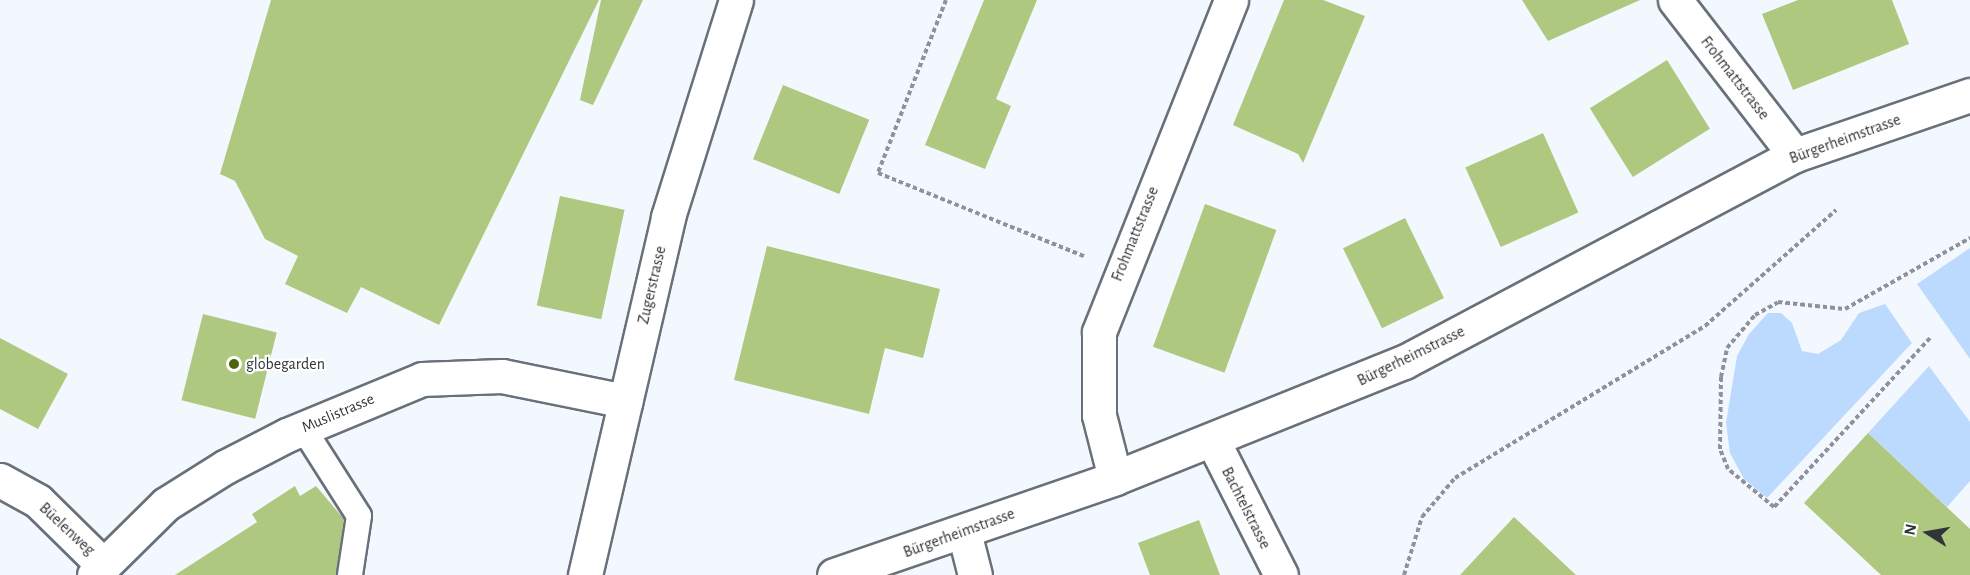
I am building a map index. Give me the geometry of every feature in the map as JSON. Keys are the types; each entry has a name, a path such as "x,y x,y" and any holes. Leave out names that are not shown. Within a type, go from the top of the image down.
{"street":[{"name":"Zugerstrasse","path":"585,575 668,217 736,0"},
{"name":"Frohmattstrasse","path":"1115,478 1099,415 1095,374 1099,332 1120,270 1231,0"},
{"name":"Frohmattstrasse","path":"1675,0 1795,155"},
{"name":"Bürgerheimstrasse","path":"834,575 1115,478 1213,441 1404,362 1795,155 1970,95"},
{"name":"Muslistrasse","path":"98,569 166,504 303,428 422,379 461,374 502,376 625,401"},
{"name":"Bachtelstrasse","path":"1213,441 1281,575"},
{"name":"Büelenweg","path":"0,480 38,501 98,569"},
{"path":"964,532 975,575"}],"lane":[{"path":"303,428 359,516 350,575"}],"path":[{"path":"946,0 878,173 1120,270"},
{"path":"1404,575 1422,517 1455,478 1705,326 1836,210"},
{"path":"1930,338 1774,507 1728,469 1720,449 1721,377 1727,348 1755,315 1778,302 1845,309 1893,287 1970,238"}],"shaded area":[{"path":"1970,248 1970,359 1917,284"},
{"path":"1885,304 1912,343 1767,498 1744,479 1730,453 1726,423 1737,356 1749,334 1768,313 1781,313 1792,323 1802,351 1818,354 1841,340 1859,313"},
{"path":"1929,366 1970,422 1970,481 1947,507 1868,433"}],"building":[{"path":"271,0 599,0 439,325 361,287 347,313 285,284 298,256 265,239 235,181 220,174"},
{"path":"601,0 643,0 593,105 580,100"},
{"path":"984,0 1037,0 996,99 1011,106 985,169 925,145"},
{"path":"1284,0 1323,0 1365,16 1303,163 1298,154 1233,125"},
{"path":"1522,0 1640,0 1548,41"},
{"path":"1798,0 1892,0 1909,44 1793,90 1762,14"},
{"path":"1667,60 1710,129 1633,177 1590,108"},
{"path":"783,85 869,120 839,194 753,159"},
{"path":"1543,133 1578,212 1501,247 1465,168"},
{"path":"560,196 625,210 601,319 537,306"},
{"path":"1205,204 1276,230 1224,373 1153,347"},
{"path":"1405,218 1444,298 1382,328 1343,248"},
{"path":"767,246 940,289 923,358 885,348 869,414 734,380"},
{"path":"203,314 277,332 255,419 181,400"},
{"path":"0,338 68,374 38,429 0,409"},
{"path":"1868,433 1970,529 1970,575 1881,575 1804,503"},
{"path":"295,486 300,496 316,486 344,519 336,575 175,575 257,522 252,514"},
{"path":"1514,517 1576,575 1460,575"},
{"path":"1199,520 1220,575 1150,575 1138,543"}],"place":[{"name":"globegarden","path":"234,364"}]}
